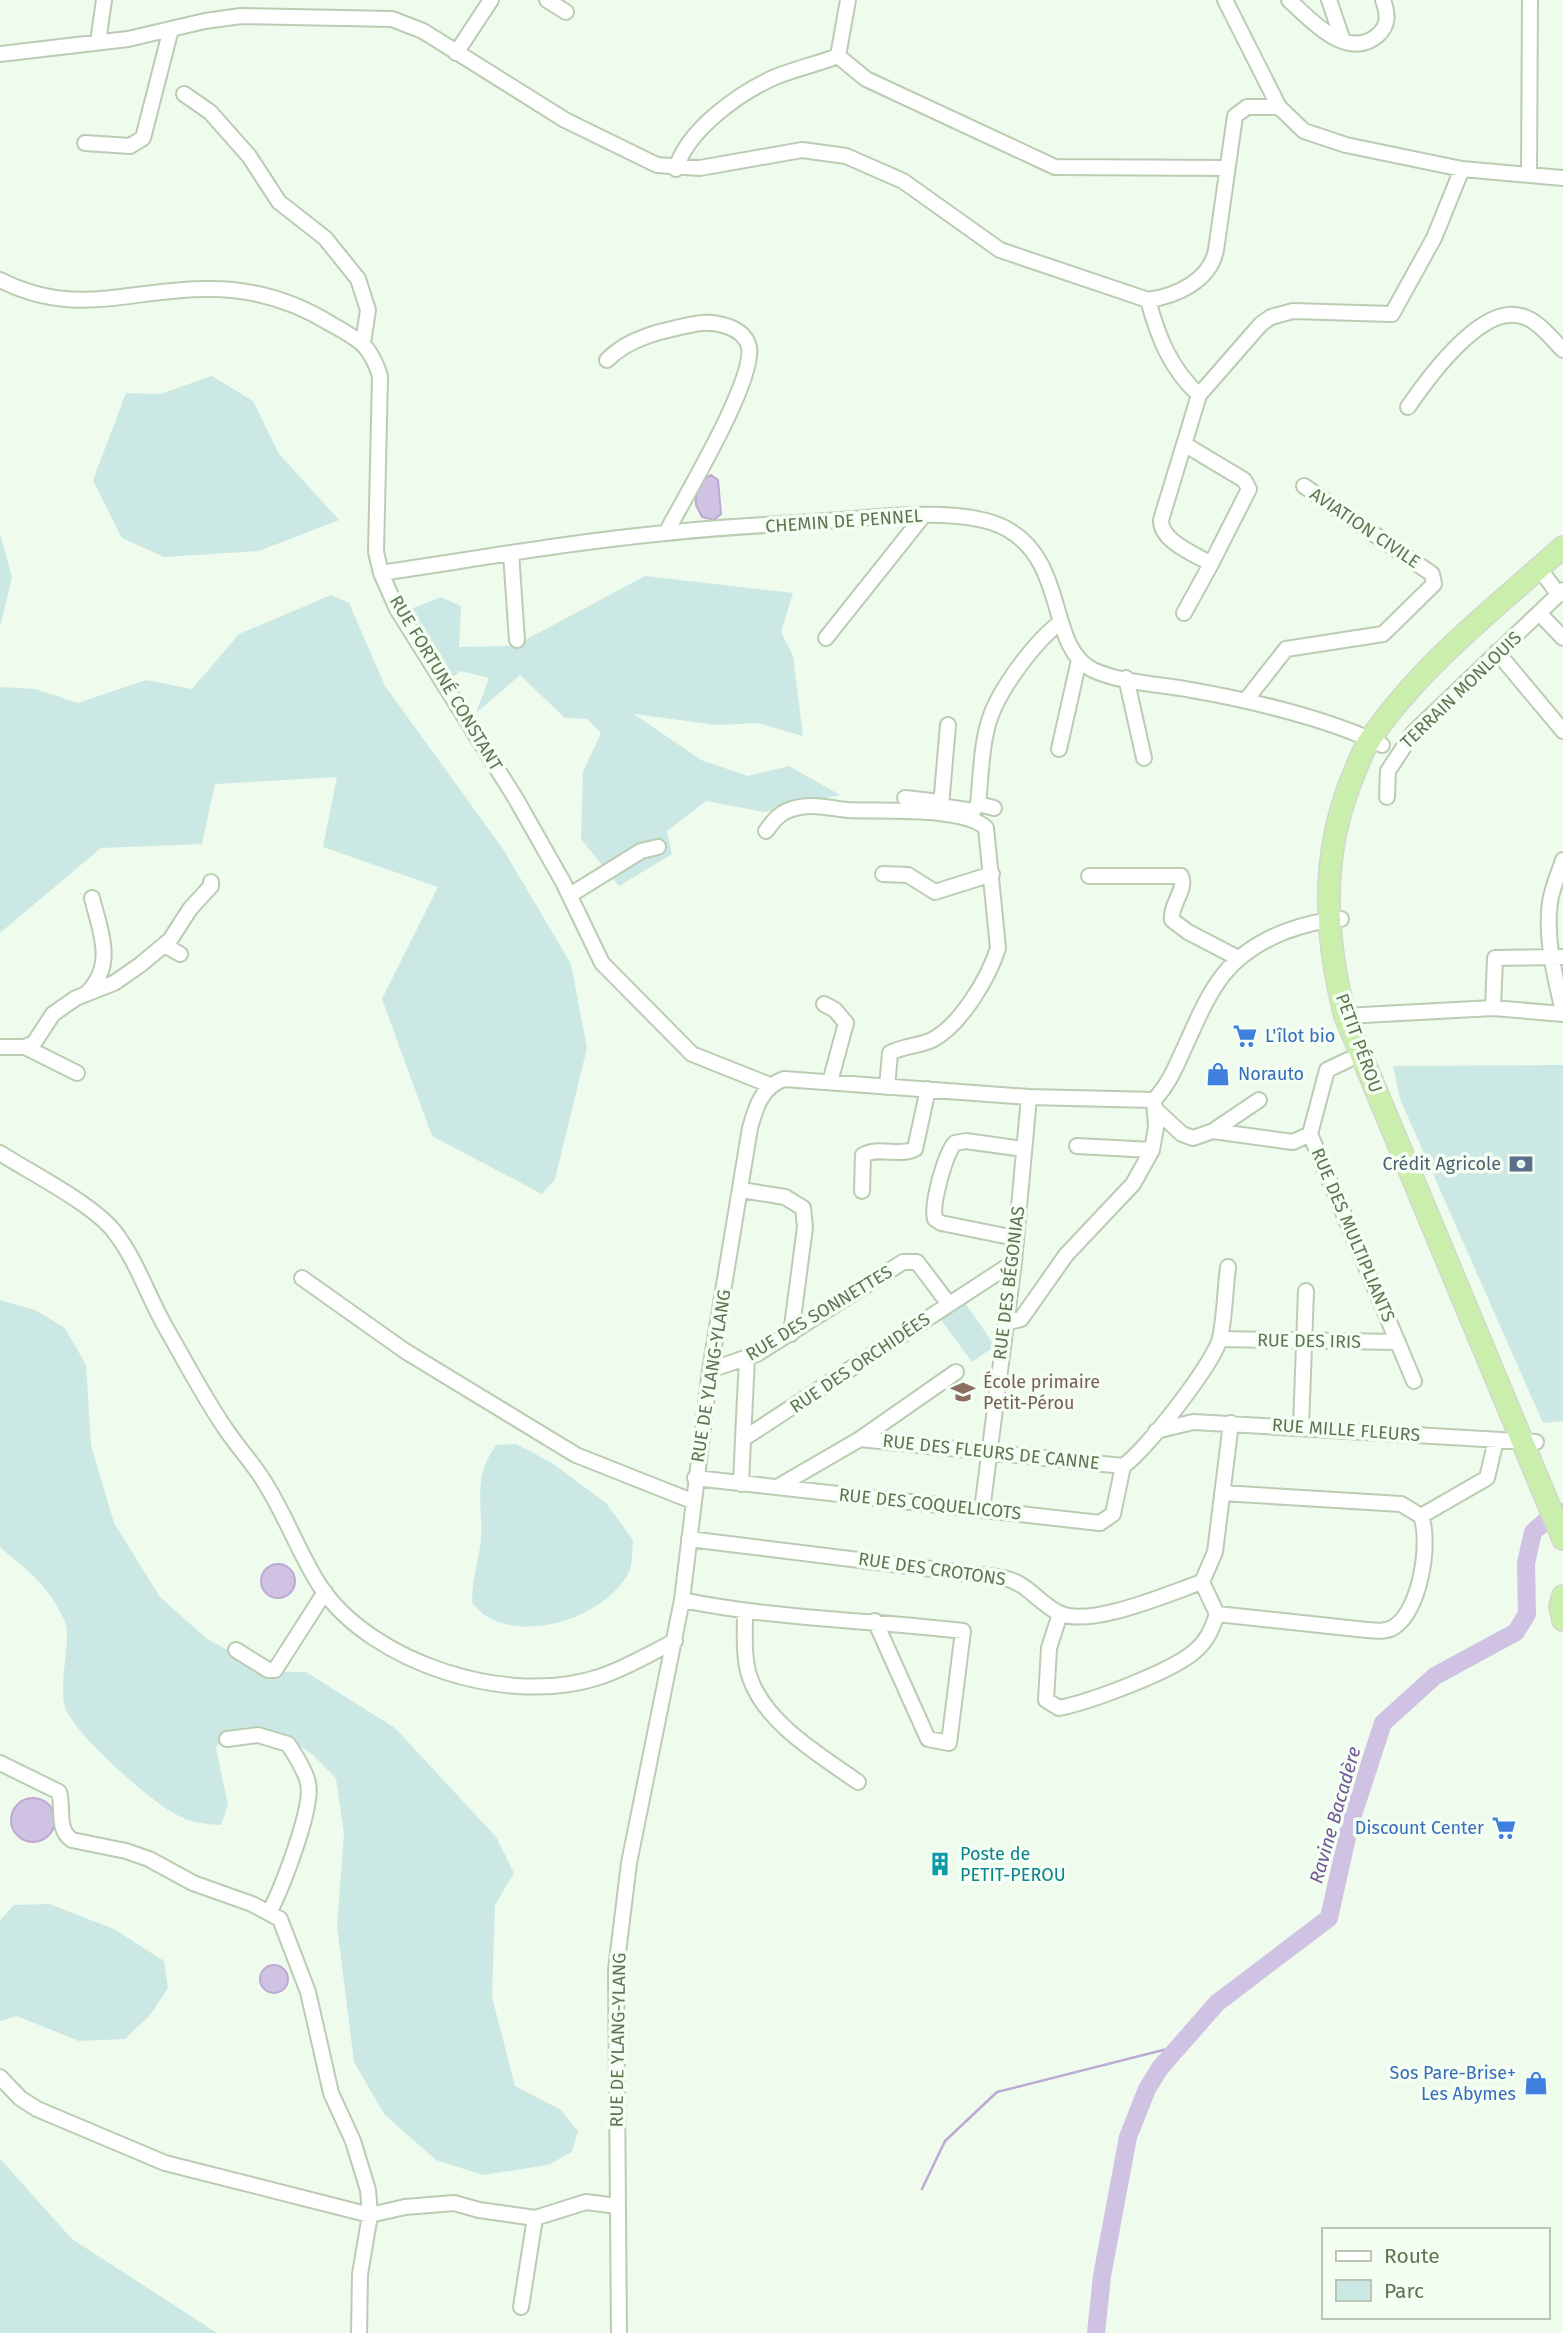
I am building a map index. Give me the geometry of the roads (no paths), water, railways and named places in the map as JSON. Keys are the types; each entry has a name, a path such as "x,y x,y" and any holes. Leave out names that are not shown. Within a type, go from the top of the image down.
{"highway":[{"name":"PETIT PÉROU","path":"1552,583 1563,547"},
{"name":"PETIT PÉROU","path":"1559,1516 1352,1015 1347,968 1334,920 1349,828 1376,742 1444,653 1552,583 1563,562"},
{"path":"1563,1596 1560,1607 1563,1620"}],"street":[{"path":"98,42 104,0"},
{"path":"456,54 491,0"},
{"path":"547,0 566,12"},
{"path":"838,56 848,0"},
{"path":"1225,0 1279,107 1292,122 1317,137 1401,158 1462,169 1563,178"},
{"path":"1289,0 1327,34 1343,41 1372,40 1383,31 1388,20 1383,0"},
{"path":"1329,0 1343,41"},
{"path":"1529,175 1530,0"},
{"path":"0,54 98,42 241,16 379,17 402,22 423,31 565,120 657,166 676,169 717,166 802,150 846,156 903,181 1000,250 1148,300 1161,298 1190,285 1210,268 1216,250 1232,123 1240,110 1258,105 1279,107"},
{"path":"85,143 130,146 144,138 172,29"},
{"path":"676,169 688,142 711,119 774,78 838,56"},
{"path":"838,56 866,79 1055,166 1225,168"},
{"path":"0,280 51,298 87,302 209,289 275,297 319,316 363,343 367,301 358,279 325,238 279,202 249,156 210,112 184,94"},
{"path":"1211,564 1168,537 1160,527 1199,395 1250,334 1271,317 1314,309 1388,315 1395,311 1434,238 1462,169"},
{"path":"1148,300 1160,341 1181,377 1199,395"},
{"path":"1408,407 1447,356 1500,315 1511,314 1530,319 1563,350"},
{"path":"607,360 621,348 664,330 703,322 731,328 743,335 748,346 744,377 732,405 666,533"},
{"name":"RUE FORTUNÉ CONSTANT","path":"363,343 371,352 380,376 375,531 381,573 397,609 509,788 570,895 602,963 685,1048 700,1059 769,1085"},
{"path":"1184,444 1244,480 1249,489 1184,613"},
{"name":"AVIATION CIVILE","path":"1246,700 1286,649 1383,634 1434,584 1432,574 1304,486"},
{"path":"826,638 923,514"},
{"name":"CHEMIN DE PENNEL","path":"381,573 666,533 923,514 982,520 1005,528 1030,545 1050,579 1061,622 1079,660"},
{"path":"511,553 517,640"},
{"name":"TERRAIN MONLOUIS","path":"1387,797 1387,777 1398,751 1413,733 1540,614 1552,583"},
{"path":"1540,614 1563,638"},
{"path":"948,725 940,802 942,807 974,811 978,804 990,718 1003,693 1039,643 1061,622"},
{"path":"1497,652 1563,731"},
{"path":"1059,749 1079,660 1096,671 1246,700 1376,742"},
{"path":"1126,678 1143,758"},
{"path":"905,798 940,802"},
{"path":"978,804 994,808"},
{"path":"766,831 777,816 788,810 818,805 846,810 904,810 975,820 986,828 998,948 990,970 971,1002 938,1035 890,1053 887,1087"},
{"path":"570,895 641,851 657,847"},
{"path":"1352,1015 1493,1008 1563,1013 1550,902 1563,860"},
{"path":"883,874 908,875 935,892 992,874"},
{"path":"1089,876 1181,876 1183,885 1172,920 1188,932 1238,958"},
{"path":"0,1047 25,1047 33,1043 53,1013 87,993 114,983 164,945 190,909 206,893 211,882"},
{"path":"87,993 97,981 105,953 92,898"},
{"path":"1005,1323 1021,1319 1066,1255 1133,1184 1152,1150 1155,1104 1170,1081 1207,998 1220,976 1238,958 1266,939 1307,923 1334,920"},
{"path":"164,945 180,954"},
{"path":"1493,1008 1494,958 1557,958"},
{"path":"824,1004 835,1010 846,1023 830,1082"},
{"path":"25,1047 77,1073"},
{"name":"RUE DES MULTIPLIANTS","path":"1348,1059 1327,1070 1310,1133 1414,1381"},
{"path":"769,1085 784,1079 1155,1104 1187,1137 1200,1137 1213,1131 1259,1100"},
{"name":"RUE DE YLANG-YLANG","path":"619,2333 616,1969 629,1863 682,1600 710,1370 752,1121 758,1103 769,1085"},
{"path":"862,1191 863,1154 871,1151 907,1153 915,1149 928,1089"},
{"name":"RUE DES BÉGONIAS","path":"982,1510 1014,1262 1029,1097"},
{"path":"1213,1131 1293,1142 1310,1133"},
{"path":"1016,1238 937,1221 934,1207 947,1155 955,1143 966,1141 1023,1149"},
{"path":"1077,1146 1152,1150"},
{"path":"0,1153 83,1205 111,1228 133,1259 164,1324 225,1428 266,1484 325,1592 345,1616 366,1632 426,1666 462,1680 519,1686 572,1683 600,1677 675,1641"},
{"path":"742,1190 785,1198 803,1208 804,1227 791,1334"},
{"name":"RUE DES SONNETTES","path":"710,1370 747,1358 791,1334 903,1262 917,1262 948,1303"},
{"name":"RUE DES ORCHIDÉES","path":"743,1439 1014,1262"},
{"path":"1123,1466 1140,1452 1209,1361 1220,1339 1228,1267"},
{"path":"302,1278 405,1350 576,1455 692,1501"},
{"path":"1301,1427 1306,1291"},
{"name":"RUE DES IRIS","path":"1220,1339 1398,1342"},
{"path":"741,1484 747,1358"},
{"path":"779,1486 860,1439 956,1372"},
{"name":"RUE MILLE FLEURS","path":"1156,1431 1186,1422 1231,1423 1529,1442"},
{"path":"1202,1582 1217,1614 1207,1638 1189,1656 1152,1674 1059,1708 1046,1700 1049,1648 1060,1614 1086,1615 1121,1609 1202,1582 1215,1552 1231,1423"},
{"name":"RUE DES FLEURS DE CANNE","path":"860,1439 1123,1466"},
{"path":"1421,1516 1487,1478 1496,1440"},
{"name":"RUE DES COQUELICOTS","path":"695,1478 1105,1521 1113,1514 1123,1466"},
{"path":"1222,1493 1401,1504 1421,1516"},
{"path":"1217,1614 1367,1630 1391,1629 1405,1617 1415,1601 1424,1544 1421,1516"},
{"name":"RUE DES CROTONS","path":"689,1539 1004,1577 1028,1588 1060,1614"},
{"path":"236,1650 268,1670 275,1670 325,1592"},
{"path":"682,1600 745,1613 875,1620 964,1631 950,1743 928,1739 875,1620"},
{"path":"745,1613 750,1678 768,1711 819,1755 858,1782"},
{"path":"227,1739 258,1735 288,1744 308,1784 310,1800 281,1890 269,1913"},
{"path":"0,1763 59,1793 64,1835 72,1840 126,1851 193,1883 280,1919 308,1992 331,2092 353,2141 368,2190 370,2215 360,2274 359,2333"},
{"path":"0,2077 20,2098 37,2109 165,2163 370,2215 405,2207 454,2203 535,2218 586,2202 617,2206"},
{"path":"521,2307 535,2218"}],"waterway":[{"name":"Ravine Bacadère","path":"1096,2333 1102,2276 1128,2137 1147,2089 1160,2068 1217,2003 1329,1918 1350,1824 1383,1723 1435,1676 1516,1632 1527,1614 1526,1563 1533,1532 1550,1517 1563,1512"},
{"path":"922,2189 945,2141 997,2092 1179,2046"}],"place":[{"name":"L'îlot bio","path":"1245,1036"},
{"name":"Norauto","path":"1218,1074"},
{"name":"Crédit Agricole","path":"1521,1164"},
{"name":"École primaire Petit-Pérou","path":"963,1392"},
{"name":"Discount Center","path":"1504,1828"},
{"name":"Poste de PETIT-PEROU","path":"940,1864"},
{"name":"Sos Pare-Brise+ Les Abymes","path":"1536,2083"}]}
